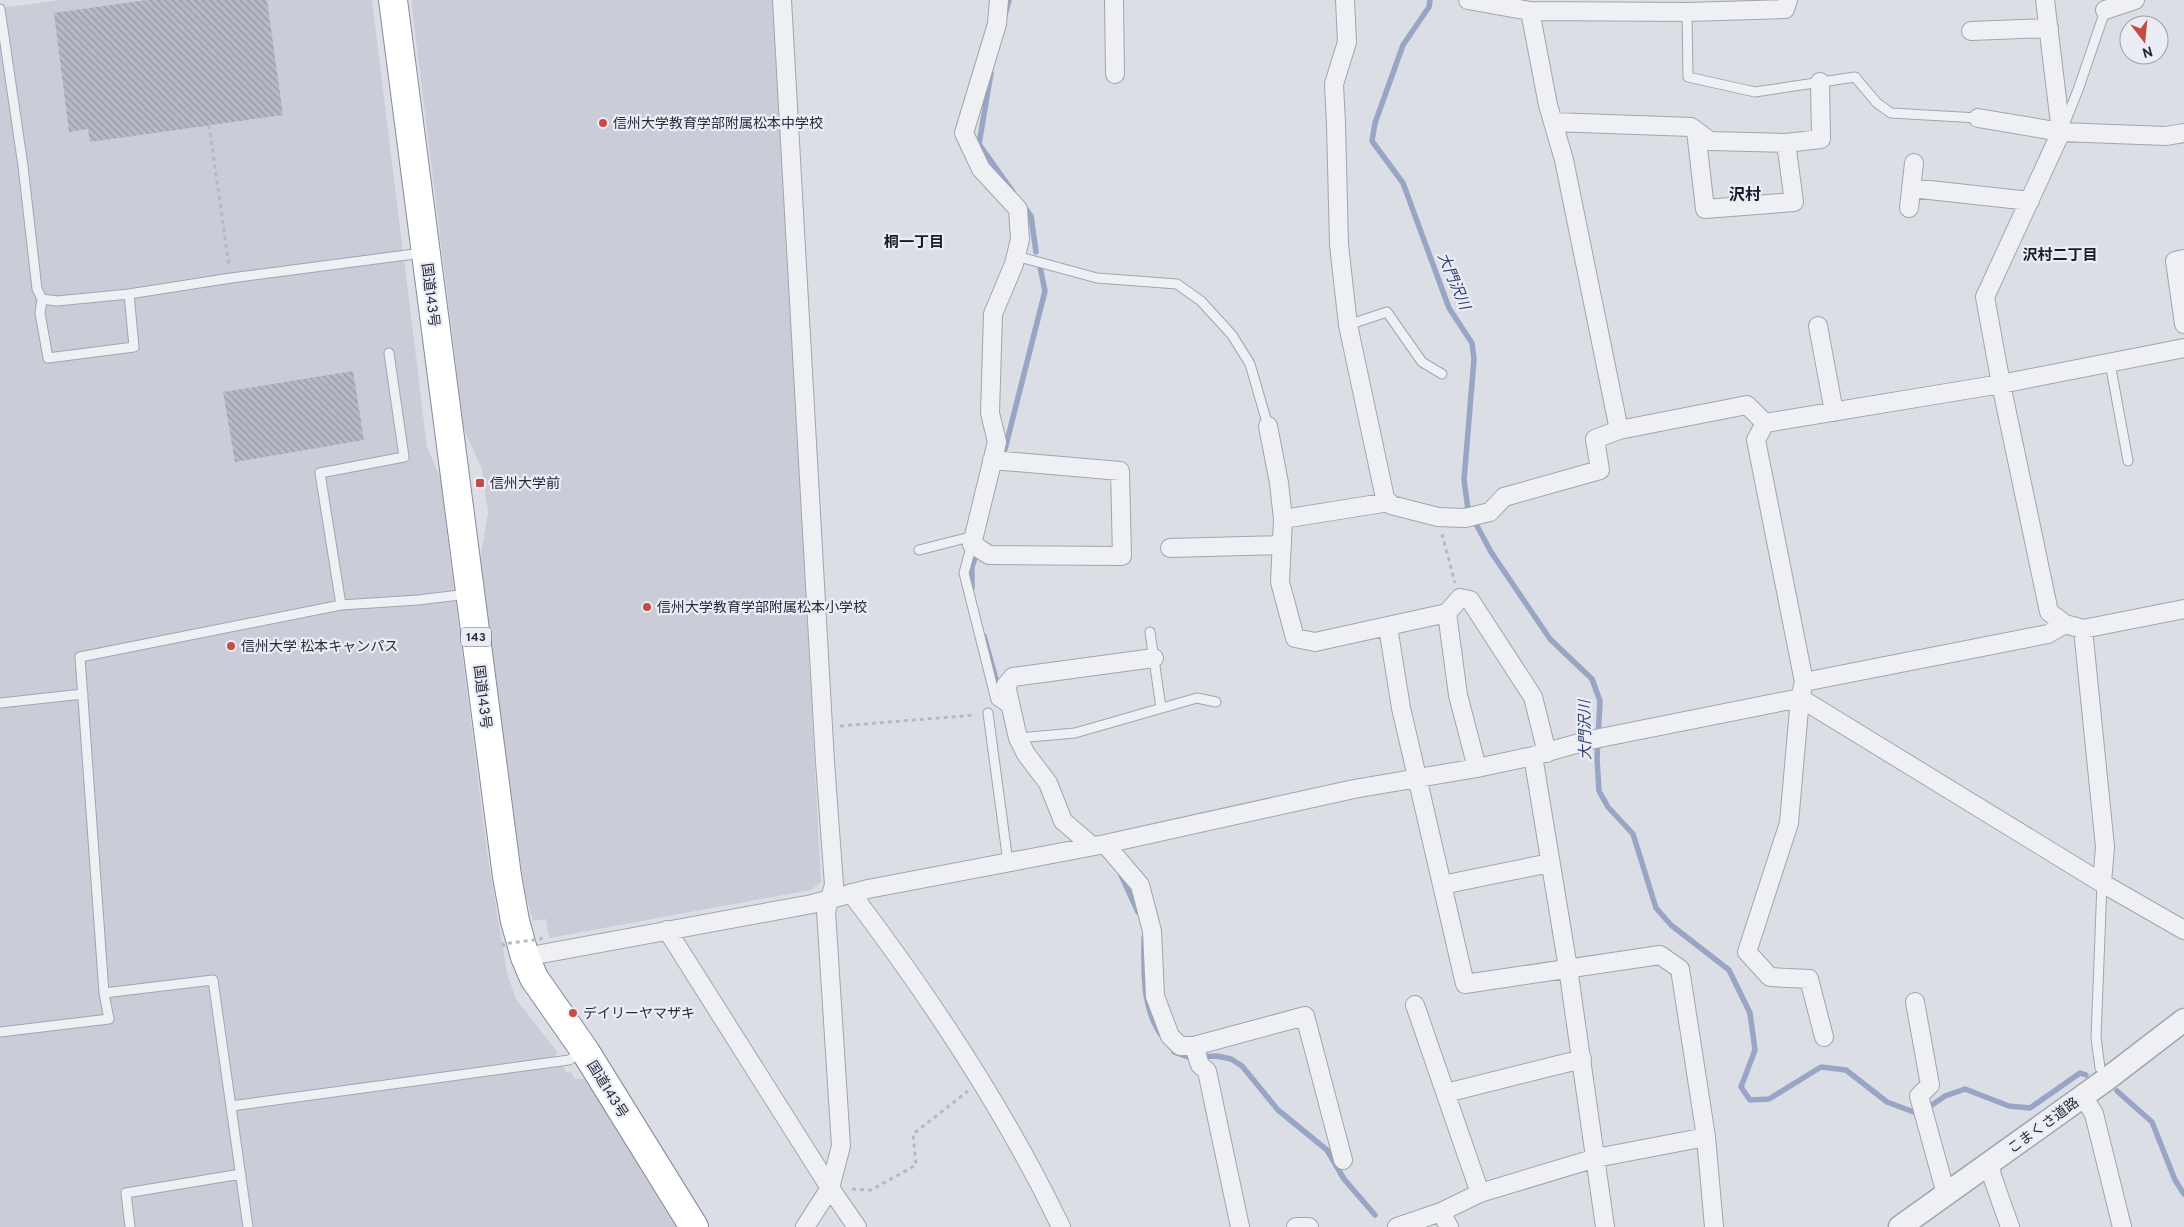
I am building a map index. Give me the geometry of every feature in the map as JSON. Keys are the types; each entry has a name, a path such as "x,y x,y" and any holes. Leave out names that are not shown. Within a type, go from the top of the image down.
{"highway":[{"name":"国道143号","path":"393,0 506,876 515,921 523,947 544,995 585,1051 694,1227"}],"street":[{"path":"782,0 823,727 834,885 826,912 841,1146 830,1188 805,1227"},
{"path":"992,460 1120,471 1122,556 989,555 973,540 992,460 997,442 990,413 993,314 1016,256 1020,238 1018,209 981,169 964,133 997,24 999,0"},
{"path":"1114,0 1115,74"},
{"path":"1345,0 1347,42 1334,84 1339,245 1348,325 1385,498 1391,506 1438,517 1472,517 1490,512 1504,497 1600,470 1595,439 1619,430 1747,405 1765,423"},
{"path":"1468,0 1530,11 1758,5 1785,9 1788,0"},
{"path":"2045,0 2061,132 1985,297 2048,612 2065,624 2083,629 2184,609"},
{"path":"2107,5 2135,0"},
{"path":"1530,11 1553,122 1564,160 1619,430"},
{"path":"1971,31 2049,28"},
{"path":"1553,122 1691,127 1710,141 1786,143 1821,139 1820,82"},
{"path":"1978,118 2061,132 2166,136 2184,133"},
{"path":"1696,131 1705,209 1794,202 1786,143"},
{"path":"1908,208 1914,163"},
{"path":"1912,188 2030,201"},
{"path":"2184,260 2175,261 2184,324"},
{"path":"1818,326 1834,412"},
{"path":"1765,423 2001,384 2184,348"},
{"path":"1765,423 1756,440 1802,690 1789,823 1747,952 1770,977 1809,979 1824,1037"},
{"path":"1268,426 1280,483 1283,518 1280,582 1295,638 1314,642 1388,627 1447,613 1460,598 1470,600 1532,697 1540,754 1550,863 1582,1060 1605,1227"},
{"path":"1283,518 1388,502"},
{"path":"1170,548 1282,545"},
{"path":"1447,613 1458,695 1477,768"},
{"path":"523,947 667,930 812,904 851,893 1098,845 1354,789 1477,768 1802,690 2048,634 2065,624"},
{"path":"1388,627 1401,708 1465,984 1660,956 1680,969 1706,1137 1714,1227"},
{"path":"2083,629 2105,847 2102,883"},
{"path":"1154,658 1013,676 1006,685 1018,738 1026,754 1048,783 1063,821 1098,845 1140,885 1152,931 1155,996 1170,1036 1180,1046 1196,1053 1207,1071 1240,1227"},
{"path":"1802,690 2102,883 2184,930"},
{"path":"1442,885 1550,863"},
{"path":"851,893 896,952 980,1082 1033,1169 1061,1227"},
{"path":"667,930 830,1188 857,1227"},
{"path":"1915,1002 1930,1085 1919,1096 1946,1194"},
{"path":"1415,1005 1480,1193"},
{"path":"1196,1053 1305,1016 1343,1160"},
{"name":"こまくさ道路","path":"1900,1227 2083,1096 2184,1020"},
{"path":"1446,1093 1582,1060"},
{"path":"2083,1096 2094,1114 2122,1227"},
{"path":"1397,1227 1445,1220 1480,1193 1596,1158 1706,1137"},
{"path":"1990,1163 1992,1176 2010,1227"},
{"path":"1297,1227 1309,1227"}],"lane":[{"path":"2061,132 2078,90 2107,5"},
{"path":"1677,8 1688,77 1755,92 1855,77 1877,103 1891,113 1978,118"},
{"path":"0,9 23,166 37,289 42,299 40,313 48,358 134,347 129,294"},
{"path":"42,299 57,301 129,294 231,278 425,252"},
{"path":"1016,256 1097,278 1177,284 1201,301 1232,335 1250,364 1268,426"},
{"path":"1348,325 1388,312 1422,362 1442,374"},
{"path":"341,605 320,473 404,457 389,353"},
{"path":"2110,363 2128,461"},
{"path":"919,550 973,540 964,573 996,700 1012,711"},
{"path":"0,1032 109,1019 104,994 80,657 341,605 418,600 470,594"},
{"path":"1150,632 1161,708"},
{"path":"0,703 83,694"},
{"path":"1018,738 1075,734 1197,698 1216,702"},
{"path":"988,714 1008,862"},
{"path":"2100,1068 2096,1038 2102,883"},
{"path":"104,994 213,980 248,1227"},
{"path":"231,1106 569,1060 585,1051"},
{"path":"130,1227 126,1194 240,1174"}],"path":[{"path":"209,125 231,278"},
{"path":"1438,517 1460,598"},
{"path":"823,727 988,714"},
{"path":"541,939 523,947 503,944 541,939"},
{"path":"830,1188 871,1190 916,1165 913,1134 980,1082"}],"shaded area":[{"name":"信州大学 松本キャンパス","path":"61,0 372,0 427,447 440,477 488,858 507,973 516,999 558,1053 556,1055 567,1073 571,1072 575,1079 588,1079 632,1154 679,1227 0,1227 0,8"},
{"name":"信州大学教育学部附属松本小学校","path":"411,0 774,0 821,882 811,890 549,938 546,919 533,921 526,896 519,852 480,560 488,513 482,469 464,430"}],"building":[{"path":"147,0 267,0 283,115 90,142 88,129 69,132 54,13"},
{"path":"353,371 364,440 235,462 223,392"}],"waterway":[{"path":"1005,15 1009,0"},
{"name":"大門沢川","path":"1430,0 1429,7 1403,45 1375,123 1372,141 1403,183 1449,308 1472,343 1474,359 1464,480 1468,509 1491,552 1550,639 1592,679 1600,701 1597,759 1599,791 1608,807 1633,834 1656,908 1671,925 1729,970 1750,1013 1755,1050 1741,1087 1750,1100 1769,1099 1821,1067 1846,1070 1887,1102 1919,1114 1945,1096 1965,1089 2009,1106 2030,1108 2080,1073 2086,1075"},
{"path":"991,73 979,144 1013,192"},
{"path":"1023,205 1031,216 1036,252"},
{"path":"1004,453 1045,291 1040,267"},
{"path":"972,588 972,567 976,555"},
{"path":"984,636 999,690"},
{"path":"1121,875 1138,912"},
{"path":"1144,938 1145,990 1151,1015 1164,1039"},
{"path":"1174,1052 1188,1057 1217,1056 1231,1059 1242,1066 1278,1110 1327,1150 1344,1179 1375,1215"},
{"name":"大門沢川","path":"2117,1091 2152,1122 2175,1180 2184,1194"}],"place":[{"name":"信州大学教育学部附属松本中学校","path":"603,123"},
{"name":"信州大学前","path":"480,483"},
{"name":"信州大学教育学部附属松本小学校","path":"647,607"},
{"name":"信州大学 松本キャンパス","path":"231,646"},
{"name":"デイリーヤマザキ","path":"573,1013"}],"district":[{"name":"沢村","path":"1745,194"},
{"name":"桐一丁目","path":"914,242"},
{"name":"沢村二丁目","path":"2060,255"}]}
